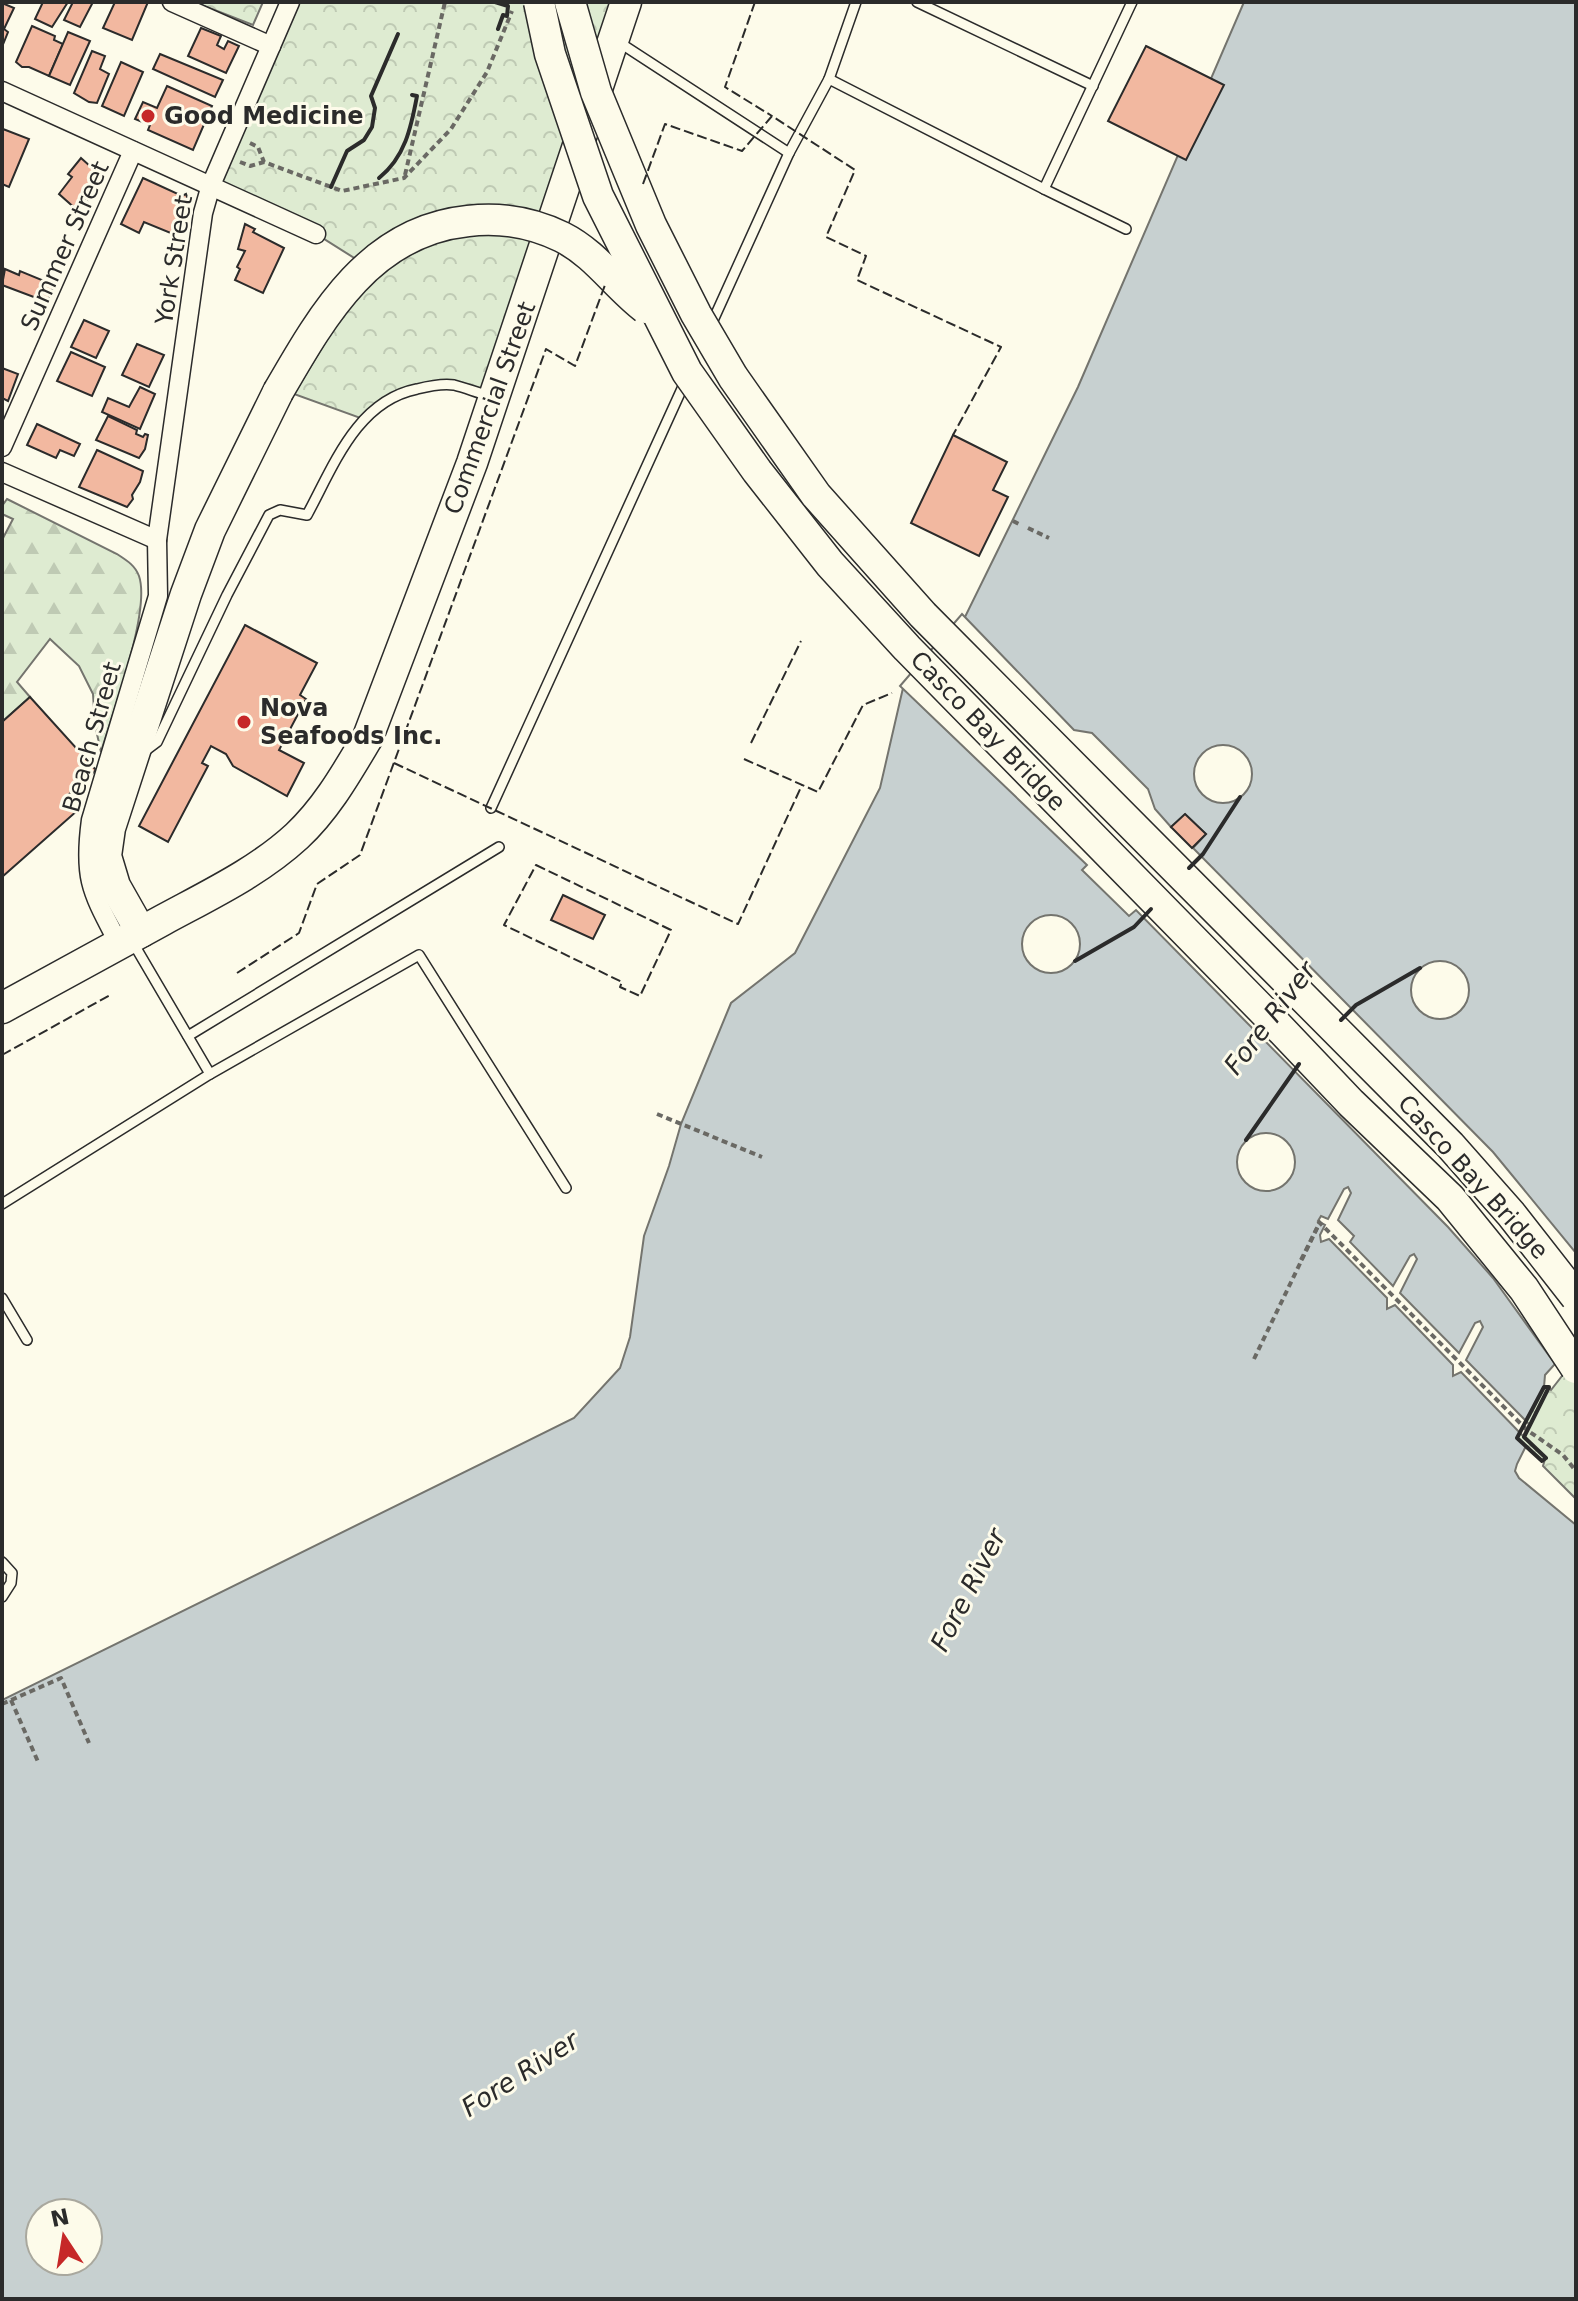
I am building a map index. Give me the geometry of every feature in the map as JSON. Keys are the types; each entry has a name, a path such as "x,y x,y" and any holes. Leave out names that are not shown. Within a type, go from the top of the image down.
{"main road":[{"name":"Casco Bay Bridge","path":"570,2 596,92 651,225 696,314 733,377 816,495 923,615 1450,1145 1511,1214 1576,1297"},
{"name":"Commercial Street","path":"2,1008 262,864 297,836 327,803 368,737 472,463 626,2"},
{"name":"Casco Bay Bridge","path":"526,6 550,54 598,196 659,320 687,372 757,471 830,564 907,648 1351,1103 1450,1198 1524,1289 1576,1368"},
{"path":"130,938 106,856 110,828 186,594 210,530 278,392 323,319 348,286 377,257 410,236 447,223 504,220 524,223 562,237 598,262 630,297 659,320"}],"street":[{"path":"172,2 271,46"},
{"name":"York Street","path":"157,540 203,213 211,185 290,2"},
{"path":"2,91 316,234"},
{"name":"Summer Street","path":"2,447 133,151"},
{"path":"2,472 157,540"},
{"name":"Beach Street","path":"130,938 91,886 87,852 91,820 158,596 157,540"}],"lane":[{"path":"703,342 789,153 829,79 856,2"},
{"path":"917,2 1093,86"},
{"path":"1044,189 1132,2"},
{"path":"614,39 789,153"},
{"path":"829,79 1126,229"},
{"path":"491,808 696,357"},
{"path":"133,761 157,742 269,515 280,510 307,515 336,460 363,419 392,397 436,385 452,385 493,397"},
{"path":"188,1036 499,847"},
{"path":"130,938 210,1074"},
{"path":"2,1204 210,1074 419,955 566,1188"},
{"path":"2,1298 27,1340"},
{"path":"2,1562 12,1573 11,1583 2,1597"}],"path":[{"path":"404,178 445,2"},
{"path":"233,136 258,147 264,162 342,191 404,178 451,129 526,6"},
{"path":"1013,521 1019,524"},
{"path":"1028,528 1049,538"},
{"path":"657,1114 762,1157"},
{"path":"1254,1359 1319,1222 1527,1430 1563,1455 1576,1471"},
{"path":"2,1704 61,1678 89,1743"},
{"path":"11,1700 39,1764"}],"green space":[{"path":"194,2 263,2 253,25"},
{"path":"290,2 629,2 493,397 452,385 405,391 363,419 294,394 346,308 375,271 316,234 211,185"},
{"path":"7,499 117,554 133,566 139,576 140,613 135,637 101,752 93,694 79,666 50,639 17,682 30,697 2,722 2,540 13,519 2,514 2,506"},
{"path":"1576,1352 1576,1504 1517,1438 1544,1387"}],"water":[{"name":"Fore River","path":"1244,2 1576,2 1576,1352 1549,1387 1544,1387 1517,1438 1542,1461 1538,1466 1576,1504 1576,2299 2,2299 2,1700 574,1418 620,1368 630,1337 644,1236 681,1124 731,1003 795,953 880,788 903,688 965,617 1078,387"}],"pier":[{"path":"962,614 1074,730 1092,733 1148,789 1155,809 1171,827 1185,814 1206,834 1193,848 1493,1152 1576,1253 1576,1358 1551,1390 1544,1387 1545,1375 1555,1364 1493,1278 1448,1227 1136,910 1129,916 1082,870 1087,865 900,686"},
{"path":"1223,745 1234,747 1243,754 1250,763 1250,785 1243,794 1234,801 1223,803 1212,801 1203,794 1196,785 1194,774 1196,763 1203,754 1212,747"},
{"path":"1051,915 1062,917 1071,924 1078,933 1078,955 1071,964 1062,971 1051,973 1040,971 1031,964 1024,955 1022,944 1024,933 1031,924 1040,917"},
{"path":"1440,961 1451,963 1460,970 1467,979 1467,1001 1460,1010 1451,1017 1440,1019 1429,1017 1420,1010 1413,1001 1411,990 1413,979 1420,970 1429,963"},
{"path":"1266,1133 1277,1135 1286,1142 1293,1151 1293,1173 1286,1182 1277,1189 1266,1191 1255,1189 1246,1182 1239,1173 1237,1162 1239,1151 1246,1142 1255,1135"},
{"path":"1348,1187 1351,1193 1338,1220 1354,1236 1350,1242 1393,1286 1414,1254 1417,1259 1400,1293 1459,1353 1475,1323 1480,1321 1483,1327 1466,1360 1529,1424 1523,1436 1461,1372 1453,1376 1453,1365 1395,1305 1387,1309 1387,1298 1329,1239 1321,1242 1320,1235 1325,1225 1318,1221 1321,1216 1328,1219"},
{"path":"1526,1446 1542,1461 1545,1459 1543,1466 1576,1499 1576,1525 1519,1478 1515,1471"}],"building":[{"path":"43,2 68,2 52,27 35,19"},
{"path":"73,2 93,2 80,27 64,20"},
{"path":"115,2 148,2 132,40 103,28"},
{"path":"2,3 14,8 4,29 8,32 2,47"},
{"path":"32,26 55,36 54,40 63,44 49,76 16,62"},
{"path":"201,28 221,36 217,45 224,49 228,41 239,46 226,73 188,56"},
{"path":"68,32 90,41 70,85 49,76"},
{"path":"1146,46 1224,85 1186,160 1108,121"},
{"path":"92,51 105,56 100,69 109,74 97,103 74,93"},
{"path":"160,54 223,80 215,97 153,69"},
{"path":"121,62 143,72 124,116 102,106"},
{"path":"167,86 212,106 193,150 148,130 150,125 135,119 143,102 157,108"},
{"path":"3,129 29,139 9,187 2,184"},
{"path":"81,158 101,176 88,190 92,194 88,200 86,197 77,210 59,194 72,177 68,174"},
{"path":"143,178 182,196 186,194 189,203 185,205 173,234 144,222 139,233 121,224"},
{"path":"245,224 255,229 253,232 284,248 263,293 235,280 245,251 238,249"},
{"path":"5,269 19,275 20,271 54,285 47,302 2,285"},
{"path":"84,320 109,331 96,358 71,347"},
{"path":"137,344 164,355 149,387 122,375"},
{"path":"71,352 105,367 92,396 57,381"},
{"path":"2,368 18,374 8,401 2,398"},
{"path":"140,387 155,394 140,429 102,412 108,398 129,407"},
{"path":"108,416 137,430 136,434 143,437 148,435 139,458 96,440"},
{"path":"37,424 80,444 74,456 60,450 56,458 27,445"},
{"path":"953,435 1007,462 993,490 1008,497 979,556 911,523"},
{"path":"97,450 143,471 127,507 79,487"},
{"name":"Nova Seafoods Inc.","path":"245,625 317,663 300,695 306,699 279,750 304,763 287,796 233,766 226,754 211,746 202,763 208,766 168,842 139,826"},
{"path":"30,697 96,770 66,797 78,810 2,877 2,722"},
{"path":"1185,814 1206,834 1192,848 1171,827"},
{"path":"563,895 605,915 593,939 551,920"}],"fence":[{"path":"755,2 725,87 772,116"},
{"path":"643,184 665,124 742,151 772,116 855,170 826,237 866,256 857,280 1001,347 953,435"},
{"path":"237,973 299,933 317,884 360,855 546,349 575,366 605,285"},
{"path":"751,743 801,641"},
{"path":"744,759 818,792 863,705 892,693"},
{"path":"394,763 738,924 802,785"},
{"path":"536,865 671,930 640,996 620,987 622,982 504,925 536,865"},
{"path":"2,1055 112,994"}],"wall":[{"path":"495,2 508,6 507,16 503,15 498,29"},
{"path":"331,187 347,151 364,140 372,127 375,108 371,96 398,34"},
{"path":"379,178 395,161 406,141 417,96 412,95"},
{"path":"1189,868 1203,854 1240,797"},
{"path":"1075,961 1134,927 1151,909"},
{"path":"1341,1020 1356,1005 1420,968"},
{"path":"1246,1140 1299,1064"},
{"path":"1544,1387 1549,1387 1524,1437 1546,1458 1542,1461 1517,1438 1544,1387"}],"place":[{"name":"Good Medicine","path":"148,116"},
{"name":"Nova Seafoods Inc.","path":"244,722"}]}
